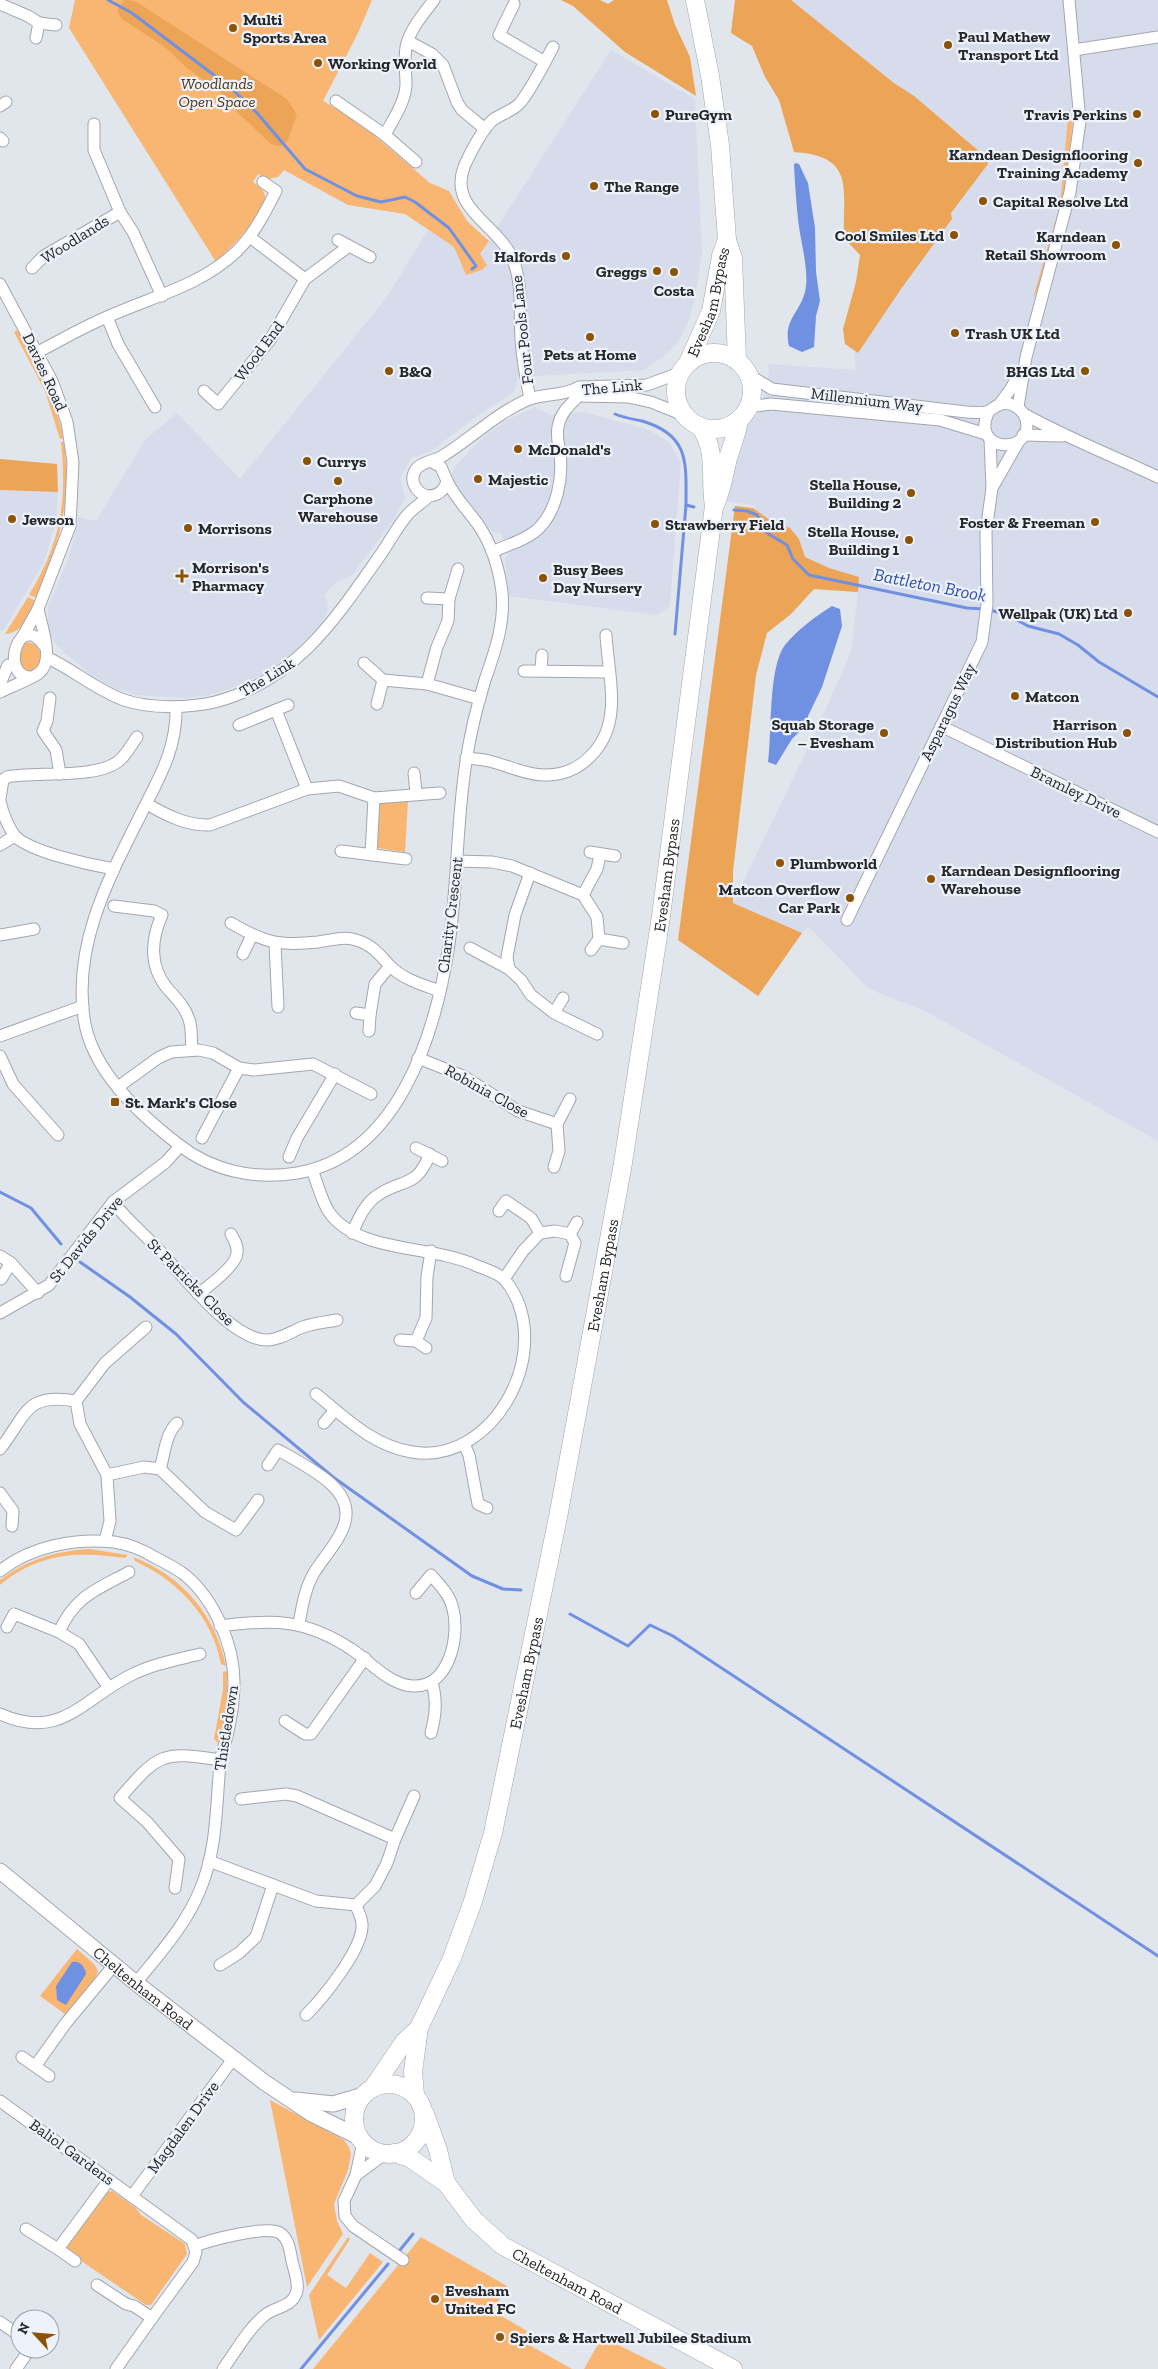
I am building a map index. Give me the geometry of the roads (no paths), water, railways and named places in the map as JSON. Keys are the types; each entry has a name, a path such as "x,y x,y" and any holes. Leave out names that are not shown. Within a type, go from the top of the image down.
{"highway":[{"name":"Evesham Bypass","path":"695,0 710,76 720,145 728,240 734,258 737,360"},
{"name":"Evesham Bypass","path":"685,367 711,311 721,256 728,240"},
{"path":"708,353 719,353 737,360 749,375 752,391 744,413 729,425 718,428 693,421 680,408 676,391 685,367 708,353"},
{"name":"Evesham Bypass","path":"714,506 722,489 729,457 744,413"},
{"name":"Evesham Bypass","path":"415,2095 413,2072 419,2028 459,1940 472,1904 493,1832 561,1503 614,1216 658,936 714,506 711,486 712,453 708,438 693,421"},
{"name":"Evesham Bypass","path":"368,2092 404,2042 419,2028"},
{"path":"394,2084 409,2090 415,2095 423,2111 424,2123 421,2134 405,2150 390,2153 371,2148 362,2140 355,2122 355,2113 368,2092 379,2086 394,2084"},
{"name":"Cheltenham Road","path":"423,2111 438,2150 446,2183"},
{"name":"Cheltenham Road","path":"390,2153 410,2158 446,2183 474,2220 503,2246 733,2369"}],"main road":[{"name":"Cheltenham Road","path":"0,1871 136,1983 233,2059 312,2114 362,2140"},
{"name":"Cheltenham Road","path":"292,2100 333,2104 368,2092"}],"street":[{"path":"385,135 403,100 406,85 404,63 408,41 434,0"},
{"path":"1021,438 1026,427 1021,410 1026,357 1070,192 1080,121 1068,0"},
{"path":"0,4 39,23 56,25"},
{"path":"514,4 499,35 545,62"},
{"path":"36,38 39,23"},
{"path":"1074,50 1158,37"},
{"path":"408,41 432,54 443,65 462,110 485,129 492,120 520,104 553,47"},
{"path":"336,101 385,135 416,162"},
{"name":"Woodlands","path":"94,124 94,150 120,212 133,232 162,296"},
{"name":"Four Pools Lane","path":"485,129 464,167 461,180 463,196 467,206 498,236 516,267 523,362 530,399"},
{"path":"38,352 107,317 162,296 214,269 236,252 250,237 276,191 263,182"},
{"name":"Woodlands","path":"32,268 51,252 120,212"},
{"path":"250,237 305,279"},
{"path":"338,240 370,257"},
{"name":"Wood End","path":"204,391 218,404 270,340 305,279 349,246"},
{"name":"Davies Road","path":"0,284 52,381 67,422 73,462 70,526 38,609 23,636 6,645 8,665 0,684"},
{"path":"107,317 118,344 155,407"},
{"path":"988,436 985,418 1012,387 1026,357"},
{"name":"The Link","path":"575,394 579,388 647,385 685,367"},
{"name":"Millennium Way","path":"749,375 772,389 969,412 1009,404 1063,436 1087,444 1158,477"},
{"path":"492,552 536,530 548,516 555,503 560,475 560,454 557,440 559,421 575,394"},
{"name":"The Link","path":"408,514 416,488 413,477 416,469 460,446 496,416 530,399 575,394 628,397 651,402 693,421"},
{"name":"Millennium Way","path":"744,413 771,404 940,420 988,436 998,444 1005,446 1021,438 1063,436"},
{"name":"Asparagus Way","path":"847,920 982,642 987,610 986,532 992,488 988,436"},
{"name":"Asparagus Way","path":"992,488 1021,438"},
{"name":"The Link","path":"46,652 86,681 125,700 176,707 204,704 234,697 258,686 295,661 320,637 408,514 444,489 446,476 460,446"},
{"path":"432,462 446,476"},
{"name":"Charity Crescent","path":"176,707 176,728 170,752 114,869 93,918 82,978 84,1020 95,1052 118,1087 151,1123 180,1146 206,1162 247,1175 274,1176 312,1170 338,1160 362,1144 383,1123 396,1105 418,1058 440,991 448,950 466,758 480,699 500,637 502,622 501,587 492,552 482,530 455,498 446,476"},
{"path":"416,488 419,492 455,498"},
{"path":"427,684 437,647 448,621 449,599 458,569"},
{"path":"427,598 449,599"},
{"path":"38,609 46,652 42,670"},
{"path":"466,758 487,760 530,774 546,775 564,773 582,765 599,747 607,730 612,711 606,635"},
{"path":"23,636 38,639 46,652"},
{"path":"541,670 542,655"},
{"path":"364,663 383,680 427,684 480,699"},
{"path":"8,665 17,674 29,677"},
{"path":"0,692 42,670 66,666"},
{"path":"524,670 608,672"},
{"path":"377,704 383,680"},
{"path":"50,698 47,721 43,731 56,750 60,774"},
{"path":"239,725 288,705"},
{"path":"276,710 307,789"},
{"name":"Bramley Drive","path":"941,726 1158,832"},
{"path":"114,869 58,856 27,844 15,836 0,799 2,785 6,777 60,774 101,769 120,760 137,737"},
{"path":"414,773 416,793"},
{"path":"146,804 179,820 201,826 210,825 307,789 338,786 374,798 416,793 440,793"},
{"path":"372,855 374,798"},
{"path":"0,845 15,836"},
{"path":"341,851 406,859"},
{"path":"583,895 597,868 595,853 615,856"},
{"path":"457,861 492,862 512,866 583,895 597,917 599,939 591,950"},
{"path":"509,969 506,957 515,916 530,873"},
{"path":"114,906 154,911 162,915 155,935 153,954 155,965 158,975 176,997 190,1022 192,1050"},
{"path":"231,923 252,935 275,944 299,944 339,938 356,940 373,948 386,959 390,966 413,981 440,991"},
{"path":"0,935 34,929"},
{"path":"243,954 252,935"},
{"path":"599,939 623,944"},
{"path":"275,944 278,1007"},
{"path":"470,948 509,969 521,980 531,995 554,1013 597,1034"},
{"path":"368,1031 376,984 390,966"},
{"path":"554,1013 562,998"},
{"path":"0,1036 83,1006"},
{"path":"356,1013 370,1015"},
{"path":"118,1087 158,1058 171,1052 192,1050 213,1053 240,1068 268,1070 293,1065 313,1064 371,1094"},
{"path":"0,1056 13,1084 58,1135"},
{"name":"Robinia Close","path":"418,1058 463,1076 518,1111 557,1124"},
{"path":"202,1138 240,1068"},
{"path":"289,1157 297,1138 335,1074"},
{"path":"554,1167 559,1152 557,1124 570,1099"},
{"name":"St Davids Drive","path":"0,1313 49,1285 113,1202 166,1162 180,1146"},
{"path":"416,1148 442,1161"},
{"path":"352,1233 368,1203 378,1195 413,1180 420,1174 430,1154"},
{"path":"312,1170 329,1212 341,1226 352,1233 374,1241 453,1256 504,1279 514,1295 522,1322 524,1350 521,1367 498,1416 464,1444 429,1453 402,1450 366,1435 316,1394"},
{"path":"499,1211 506,1201 531,1218 540,1233"},
{"name":"St Patricks Close","path":"113,1202 198,1294 220,1316 244,1333 269,1340 310,1325 337,1320"},
{"path":"570,1234 577,1222"},
{"path":"504,1279 523,1251 540,1233 555,1231 570,1234 575,1243 566,1276"},
{"path":"198,1294 217,1279 236,1258 237,1245 231,1234"},
{"path":"416,1341 426,1318 427,1277 431,1251"},
{"name":"St Davids Drive","path":"0,1256 11,1263 38,1293"},
{"path":"1,1279 11,1263"},
{"path":"106,1541 110,1521 108,1475 80,1424 76,1401 99,1370 146,1327"},
{"path":"400,1340 416,1341 426,1348"},
{"path":"0,1449 28,1408 35,1403 50,1398 76,1401"},
{"path":"324,1423 335,1410"},
{"path":"160,1469 167,1440 177,1423"},
{"path":"464,1444 469,1454 478,1504 487,1508"},
{"path":"268,1465 278,1450 330,1483 342,1499 344,1507 344,1527 341,1537 314,1574 307,1588 299,1624"},
{"path":"108,1475 144,1468 160,1469 205,1512 236,1530 258,1500"},
{"path":"0,1493 12,1511 12,1526"},
{"name":"Thistledown","path":"0,1571 10,1563 37,1550 67,1543 106,1541 124,1543 144,1551 186,1576 209,1604 220,1626 232,1660 234,1681 229,1728 220,1760 217,1816 209,1862 193,1905 136,1983"},
{"path":"59,1632 77,1602 129,1572"},
{"path":"220,1626 264,1622 299,1624 316,1629 365,1658 382,1673 410,1686 432,1682 442,1671 454,1642 456,1626 453,1608 445,1590 431,1574 416,1593"},
{"path":"7,1627 14,1614 59,1632 79,1644 110,1688"},
{"path":"0,1714 26,1723 48,1722 74,1712 110,1688 154,1665 200,1654"},
{"path":"285,1721 305,1734 310,1734 365,1658"},
{"path":"431,1733 436,1712 436,1696 432,1682"},
{"path":"175,1888 179,1859 148,1822 120,1798 153,1763 168,1756 182,1754 220,1760"},
{"path":"241,1799 286,1794 297,1796 395,1839"},
{"path":"356,1905 375,1886 387,1863 395,1839 414,1796"},
{"path":"209,1862 316,1901 356,1905"},
{"path":"220,1965 239,1953 256,1937 273,1885"},
{"path":"306,2016 332,1987 360,1936 362,1920 356,1905"},
{"path":"36,2065 66,2023 114,1965"},
{"path":"22,2057 36,2065 49,2076"},
{"name":"Magdalen Drive","path":"132,2196 233,2059"},
{"name":"Baliol Gardens","path":"0,2101 192,2240 195,2246"},
{"path":"362,2140 356,2175 344,2201 345,2216 353,2226 403,2260"},
{"path":"356,2175 390,2153"},
{"path":"58,2250 109,2180"},
{"path":"26,2229 75,2261"},
{"path":"116,2369 193,2262 195,2246 269,2229 279,2232 288,2242 297,2285 296,2293 291,2302 267,2313 257,2322 223,2369"},
{"path":"97,2284 126,2304 134,2306 152,2318"}],"water":[{"path":"795,163 799,164 808,183 815,228 816,272 820,301 816,316 814,347 802,352 789,346 788,337 790,323 802,300 806,284 806,266 797,212"},
{"path":"832,606 840,609 842,626 822,687 808,716 807,724 792,739 776,765 768,762 773,684 780,655 785,645 795,634"},
{"path":"72,1962 82,1965 86,1974 66,2005 57,2000 56,1986"}],"waterway":[{"path":"108,0 132,13 231,88 257,113 305,169 357,196 381,202 405,197 415,202 449,228 476,266 472,269"},
{"name":"Battleton Brook","path":"615,414 658,427 669,434 677,443 685,464 686,505 694,507"},
{"path":"675,634 686,505"},
{"name":"Battleton Brook","path":"734,510 747,511 757,515 767,533 787,545 793,559 809,575 967,608 983,609"},
{"name":"Battleton Brook","path":"989,610 1006,614 1028,626 1059,634 1078,645 1099,662 1158,697"},
{"path":"0,1192 31,1208 61,1244"},
{"path":"80,1262 130,1297 176,1334 243,1402 333,1477 472,1576 503,1589 521,1590"},
{"path":"570,1614 628,1646 650,1625 673,1636 1158,1956"},
{"path":"400,2250 413,2234"},
{"path":"301,2369 388,2264"}],"place":[{"name":"Multi Sports Area","path":"233,28"},
{"name":"Paul Mathew Transport Ltd","path":"948,45"},
{"name":"Working World","path":"318,63"},
{"name":"PureGym","path":"655,114"},
{"name":"Travis Perkins","path":"1137,114"},
{"name":"Karndean Designflooring Training Academy","path":"1138,163"},
{"name":"The Range","path":"594,186"},
{"name":"Capital Resolve Ltd","path":"983,201"},
{"name":"Cool Smiles Ltd","path":"954,235"},
{"name":"Karndean Retail Showroom","path":"1116,245"},
{"name":"Halfords","path":"566,256"},
{"name":"Greggs","path":"657,271"},
{"name":"Costa","path":"674,272"},
{"name":"Trash UK Ltd","path":"955,333"},
{"name":"Pets at Home","path":"590,337"},
{"name":"B&Q","path":"389,371"},
{"name":"BHGS Ltd","path":"1085,371"},
{"name":"McDonald's","path":"518,449"},
{"name":"Currys","path":"307,461"},
{"name":"Majestic","path":"478,479"},
{"name":"Carphone Warehouse","path":"338,481"},
{"name":"Stella House, Building 2","path":"911,493"},
{"name":"Jewson","path":"12,519"},
{"name":"Foster & Freeman","path":"1095,522"},
{"name":"Strawberry Field","path":"655,524"},
{"name":"Morrisons","path":"188,528"},
{"name":"Stella House, Building 1","path":"909,540"},
{"name":"Morrison's Pharmacy","path":"182,576"},
{"name":"Busy Bees Day Nursery","path":"543,578"},
{"name":"Wellpak (UK) Ltd","path":"1128,613"},
{"name":"Matcon","path":"1015,696"},
{"name":"Squab Storage – Evesham","path":"884,733"},
{"name":"Harrison Distribution Hub","path":"1127,733"},
{"name":"Plumbworld","path":"780,863"},
{"name":"Karndean Designflooring Warehouse","path":"931,879"},
{"name":"Matcon Overflow Car Park","path":"850,898"},
{"name":"St. Mark's Close","path":"115,1102"},
{"name":"Evesham United FC","path":"435,2299"},
{"name":"Spiers & Hartwell Jubilee Stadium","path":"500,2337"}],"park label":[{"name":"Woodlands Open Space","path":"217,92"}]}
